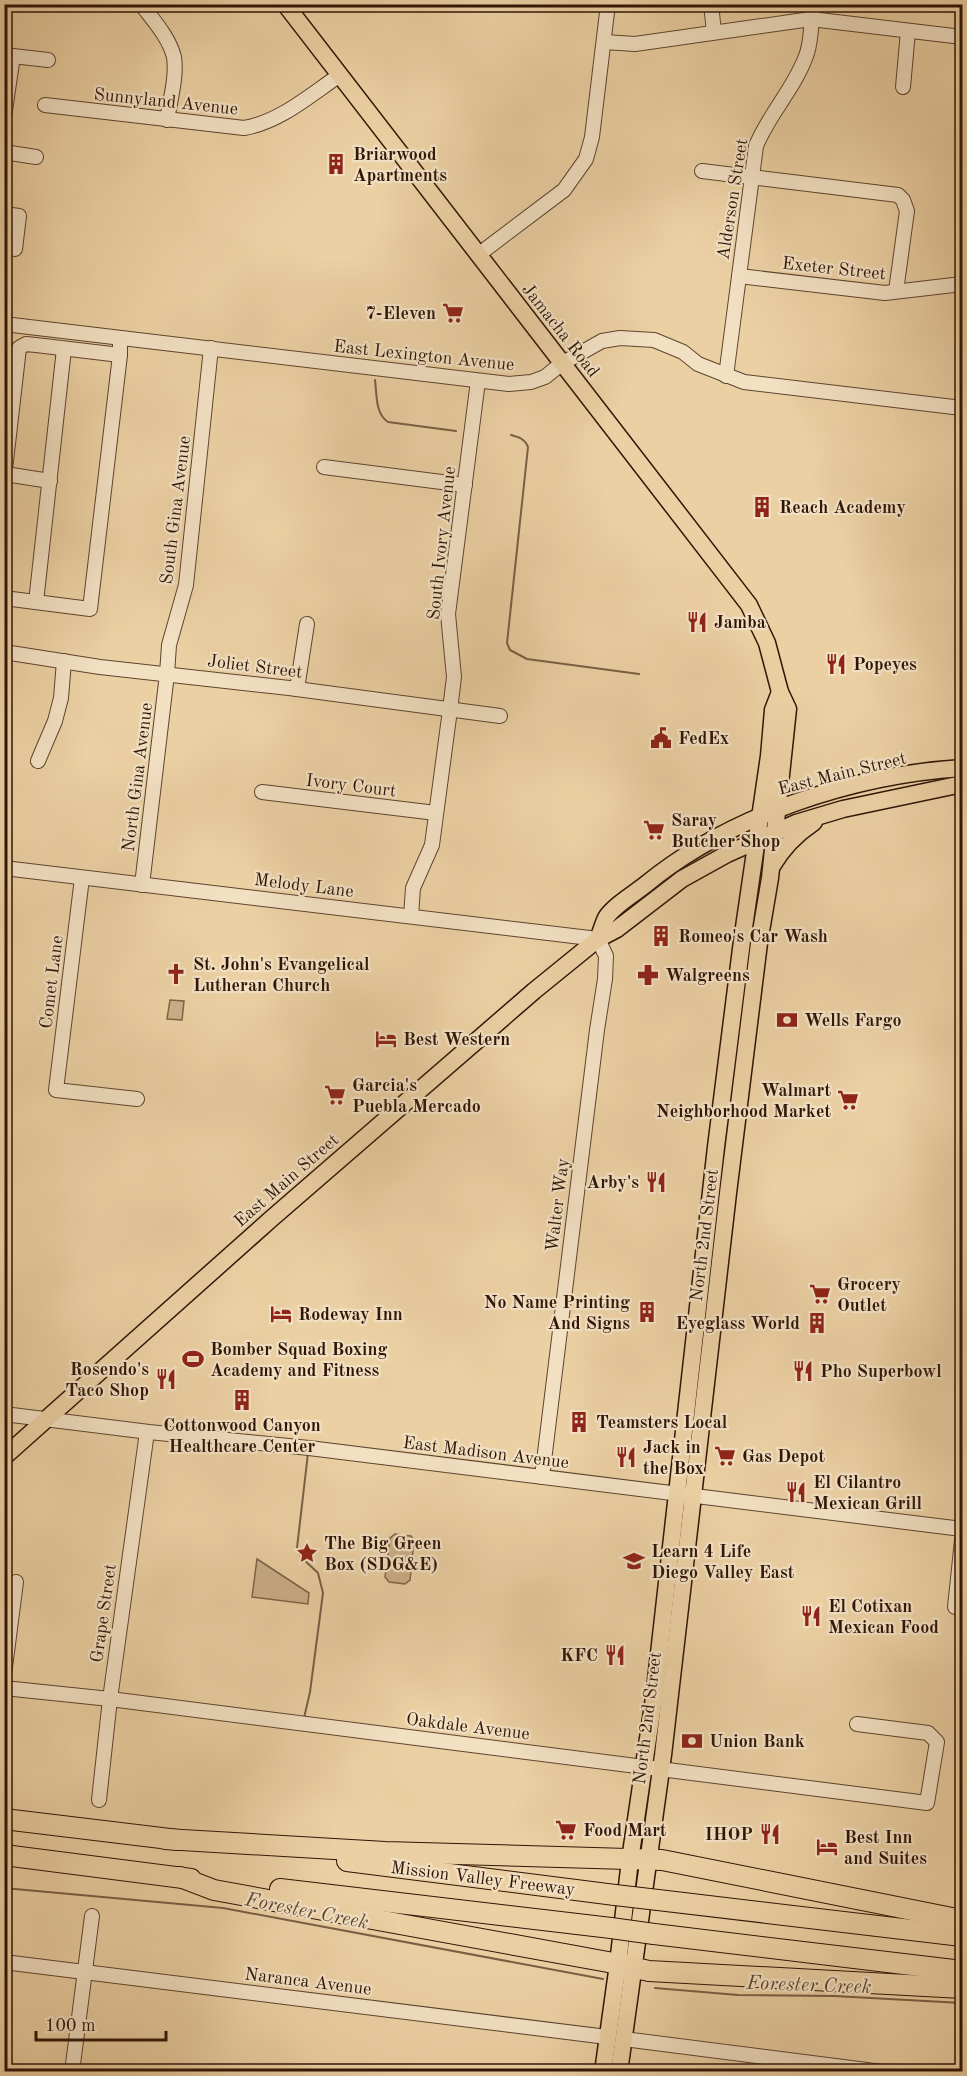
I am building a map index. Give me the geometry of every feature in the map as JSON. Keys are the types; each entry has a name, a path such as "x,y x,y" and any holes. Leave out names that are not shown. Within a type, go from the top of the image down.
{"highway":[{"name":"Mission Valley Freeway","path":"4,1819 963,1936"},
{"path":"165,1839 385,1852 662,1860 963,1920"},
{"name":"Mission Valley Freeway","path":"4,1855 963,1971"},
{"path":"180,1877 214,1890 649,1971 963,1988"}],"main road":[{"name":"Jamacha Road","path":"285,4 749,605 767,643 780,692 788,709 775,832"},
{"path":"756,840 769,756 773,710 780,692"},
{"name":"East Main Street","path":"598,939 607,916 671,863 720,835 777,809 809,798 892,777 963,768"},
{"path":"781,776 797,792 809,798"},
{"name":"East Main Street","path":"4,1457 337,1161 534,990 598,939 617,929 682,879 756,840 796,823 895,796 963,784"},
{"path":"771,868 790,841 830,812"},
{"name":"North 2nd Street","path":"603,2072 615,2038 626,1966 650,1860 728,1193 775,832"},
{"name":"North 2nd Street","path":"619,2072 615,2038 615,1984 626,1966 630,1860 655,1687 713,1174 756,840"},
{"path":"722,857 738,859 749,867 752,877"},
{"path":"729,1057 735,1078 742,1091"},
{"path":"724,1091 728,1092 734,1103 737,1124"},
{"path":"713,1174 718,1174 723,1180 728,1193"},
{"path":"697,1312 700,1327 712,1345"},
{"path":"612,2072 615,2038"}],"street":[{"path":"141,4 165,36 174,57 167,120"},
{"path":"478,255 564,190 586,159 592,137 608,4"},
{"path":"711,4 714,32"},
{"name":"Alderson Street","path":"726,376 756,146 764,125 788,92 807,54 813,4"},
{"path":"604,42 635,44 811,19 963,38"},
{"path":"903,87 908,31"},
{"path":"4,117 9,55 48,60"},
{"name":"Sunnyland Avenue","path":"45,105 228,128 256,126 275,119 340,75"},
{"path":"4,152 36,157"},
{"path":"702,171 898,195 903,200 907,211 897,291"},
{"path":"4,214 19,216 8,251"},
{"name":"Exeter Street","path":"739,276 885,292 963,284"},
{"name":"East Lexington Avenue","path":"4,324 508,384 531,382 545,377 561,364 602,341 632,338 654,340 684,352 698,364 744,382 963,408"},
{"path":"4,598 90,609 120,356 120,338"},
{"path":"50,481 5,476 19,348 26,345 120,356"},
{"name":"South Gina Avenue","path":"167,674 169,645 186,585 212,348"},
{"path":"36,602 64,349"},
{"name":"South Ivory Avenue","path":"411,916 413,888 432,845 450,710 454,677 448,614 478,381"},
{"path":"324,467 465,485"},
{"path":"297,689 307,624"},
{"name":"Joliet Street","path":"4,652 100,667 297,689 500,716"},
{"path":"38,761 55,721 64,661"},
{"name":"North Gina Avenue","path":"142,885 167,674"},
{"name":"Ivory Court","path":"262,792 436,813"},
{"name":"Melody Lane","path":"4,868 598,939"},
{"name":"Comet Lane","path":"82,878 56,1090 137,1099"},
{"name":"Walter Way","path":"542,1477 596,1038 606,979 606,956 598,939"},
{"name":"East Madison Avenue","path":"4,1414 147,1432 309,1448 963,1528"},
{"name":"Grape Street","path":"99,1800 110,1699 147,1432"},
{"path":"955,1607 963,1540"},
{"path":"4,1675 16,1582"},
{"name":"Oakdale Avenue","path":"4,1688 110,1699 927,1803 937,1742 928,1733 857,1724"},
{"path":"72,2072 92,1916"},
{"name":"Naranca Avenue","path":"4,1962 882,2072"},
{"path":"764,2072 765,2057"}],"shaded area":[{"path":"170,1000 184,1001 182,1020 167,1019"},
{"path":"395,1534 411,1536 414,1540 410,1580 405,1584 389,1582 385,1577 390,1538"},
{"path":"257,1559 309,1593 308,1604 252,1597"}],"waterway":[{"path":"375,380 379,409 388,422 456,431"},
{"path":"511,435 521,439 528,447 507,643 510,650 527,659 639,674"},
{"path":"304,1718 310,1692 323,1593 318,1573 301,1557 297,1548 308,1453"},
{"name":"Forester Creek","path":"4,1888 223,1908 603,1979"},
{"name":"Forester Creek","path":"655,1988 738,1995 834,1996 962,2003"}],"place":[{"name":"Briarwood Apartments","path":"336,164"},
{"name":"7-Eleven","path":"453,313"},
{"name":"Reach Academy","path":"762,507"},
{"name":"Jamba","path":"697,622"},
{"name":"Popeyes","path":"836,664"},
{"name":"FedEx","path":"661,738"},
{"name":"Saray Butcher Shop","path":"654,830"},
{"name":"Romeo's Car Wash","path":"661,936"},
{"name":"St. John's Evangelical Lutheran Church","path":"176,974"},
{"name":"Walgreens","path":"648,975"},
{"name":"Wells Fargo","path":"787,1020"},
{"name":"Best Western","path":"386,1039"},
{"name":"Garcia's Puebla Mercado","path":"335,1095"},
{"name":"Walmart Neighborhood Market","path":"848,1100"},
{"name":"Arby's","path":"656,1182"},
{"name":"Grocery Outlet","path":"820,1294"},
{"name":"No Name Printing And Signs","path":"647,1312"},
{"name":"Rodeway Inn","path":"281,1314"},
{"name":"Eyeglass World","path":"817,1323"},
{"name":"Bomber Squad Boxing Academy and Fitness","path":"193,1359"},
{"name":"Pho Superbowl","path":"803,1371"},
{"name":"Rosendo's Taco Shop","path":"166,1379"},
{"name":"Cottonwood Canyon Healthcare Center","path":"242,1400"},
{"name":"Teamsters Local","path":"579,1422"},
{"name":"Gas Depot","path":"725,1456"},
{"name":"Jack in the Box","path":"626,1457"},
{"name":"El Cilantro Mexican Grill","path":"796,1492"},
{"name":"The Big Green Box (SDG&E)","path":"307,1553"},
{"name":"Learn 4 Life Diego Valley East","path":"634,1561"},
{"name":"El Cotixan Mexican Food","path":"811,1616"},
{"name":"KFC","path":"615,1655"},
{"name":"Union Bank","path":"692,1741"},
{"name":"Food Mart","path":"566,1830"},
{"name":"IHOP","path":"770,1834"},
{"name":"Best Inn and Suites","path":"827,1847"}]}
